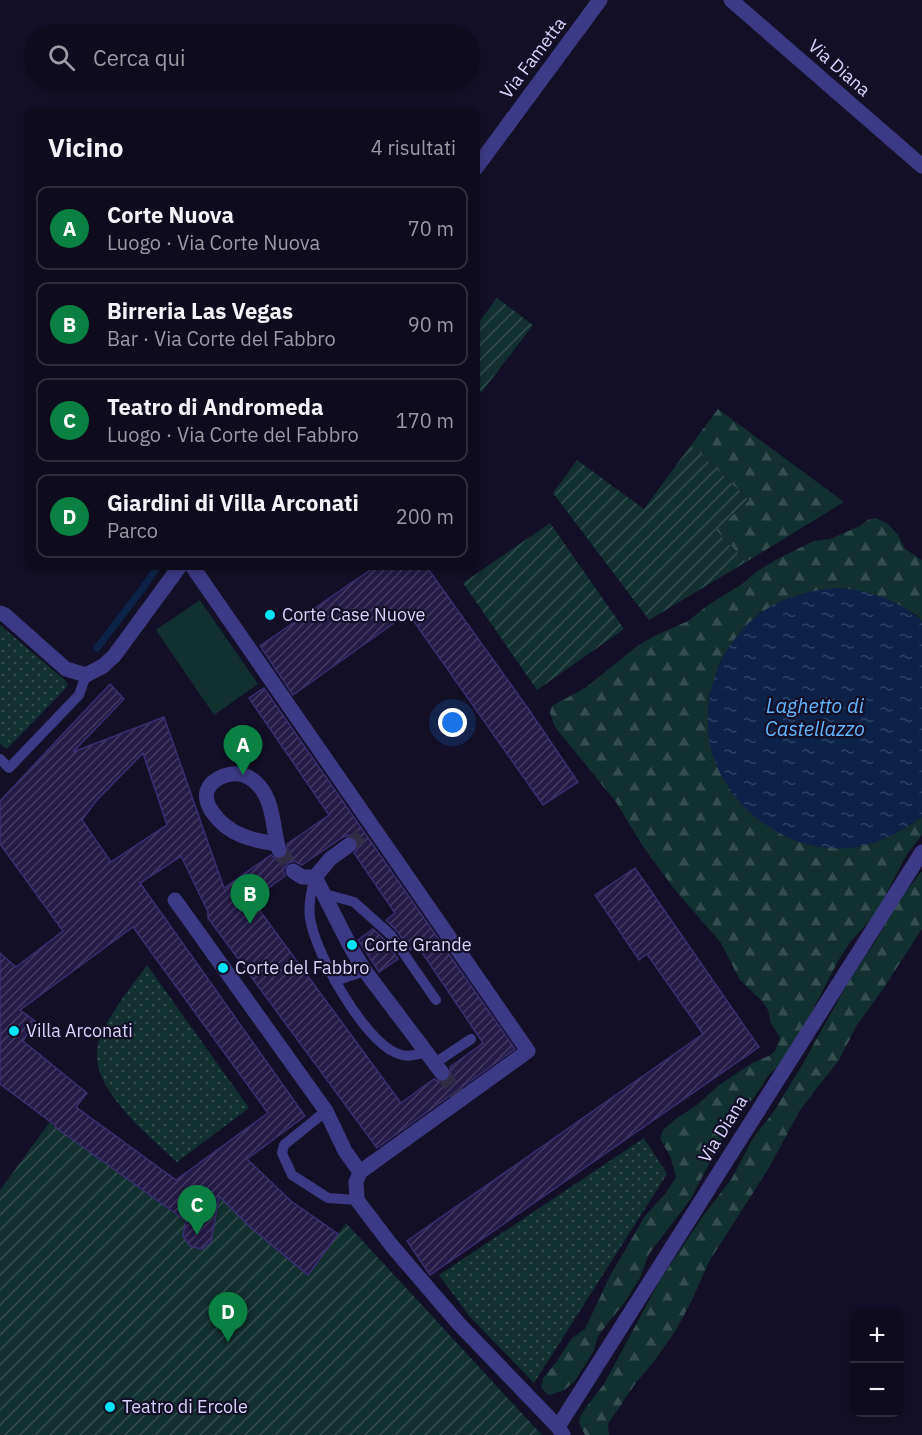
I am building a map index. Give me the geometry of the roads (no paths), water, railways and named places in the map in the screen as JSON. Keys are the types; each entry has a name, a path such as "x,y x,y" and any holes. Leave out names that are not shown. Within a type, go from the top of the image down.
{"street":[{"name":"Via Fametta","path":"480,163 600,0"},
{"name":"Via Diana","path":"731,0 922,166"},
{"path":"0,613 66,669 86,675 104,666 114,656 177,570"},
{"path":"195,570 528,1051 458,1096 360,1172 356,1182 357,1200 392,1246 459,1324 560,1431"},
{"path":"235,774 243,774 250,778 265,794 278,847 253,841 224,826 208,806 206,794 210,784 221,777 235,774"},
{"path":"315,877 330,859 349,845"},
{"name":"Via Diana","path":"560,1431 922,852"},
{"path":"292,871 302,877 315,877"},
{"path":"315,877 365,971 435,1063"},
{"path":"175,900 327,1111 345,1151 360,1172"}],"lane":[{"path":"0,759 9,768 79,694 86,675"},
{"path":"315,877 310,894 313,934 335,981 363,1025 384,1046 395,1053 435,1063 471,1039"},
{"path":"324,894 354,902 391,935 436,1000"},
{"path":"335,981 365,971"},
{"path":"327,1111 284,1145 282,1153 292,1175 328,1198 357,1200"}],"water":[{"name":"Laghetto di Castellazzo","path":"838,588 883,597 904,607 922,621 922,817 884,839 870,844 847,848 825,848 803,843 762,823 730,790 711,750 708,706 720,664 731,644 745,627 761,613 788,598 818,590"}],"waterway":[{"path":"97,648 155,570"}],"tunnel":[{"path":"349,845 369,829"},
{"path":"279,850 293,871"},
{"path":"442,1073 457,1094"}],"place":[{"name":"Corte Case Nuove","path":"270,615"},
{"name":"Corte Nuova","path":"243,775"},
{"name":"Birreria Las Vegas","path":"250,924"},
{"name":"Corte Grande","path":"352,945"},
{"name":"Corte del Fabbro","path":"223,968"},
{"name":"Villa Arconati","path":"14,1031"},
{"name":"Teatro di Andromeda","path":"197,1235"},
{"name":"Giardini di Villa Arconati","path":"228,1342"},
{"name":"Teatro di Ercole","path":"110,1407"}]}
